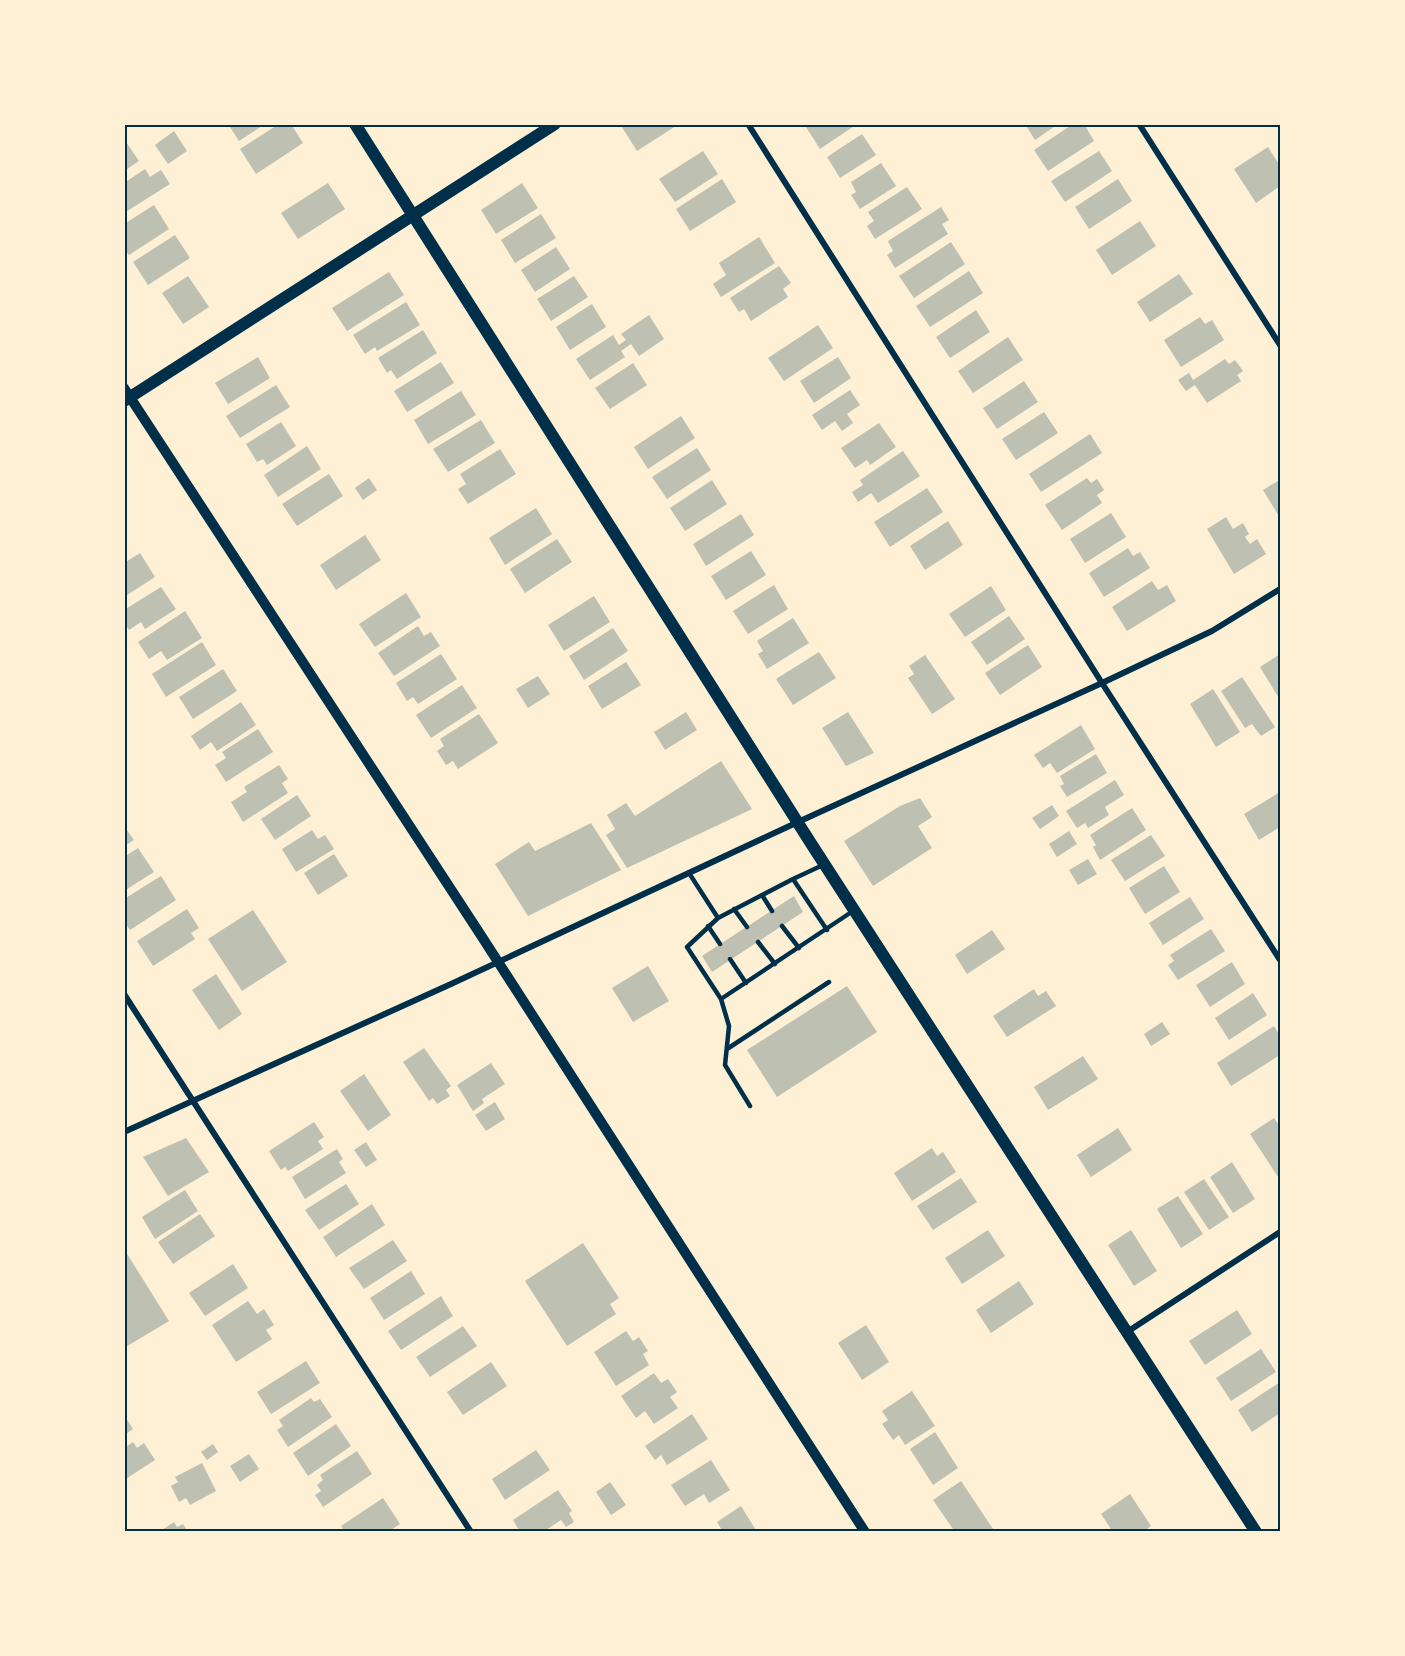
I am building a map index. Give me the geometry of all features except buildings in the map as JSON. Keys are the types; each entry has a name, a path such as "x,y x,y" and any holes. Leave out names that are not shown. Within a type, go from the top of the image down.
{"main road":[{"path":"355,124 798,822 1256,1532"},
{"path":"127,395 555,124"}],"street":[{"path":"748,124 1102,683 1281,960"},
{"path":"1139,124 1281,345"},
{"path":"127,395 498,962 865,1532"},
{"path":"124,1132 1102,683 1212,631 1281,589"},
{"path":"124,994 471,1532"},
{"path":"1127,1332 1281,1232"}],"lane":[{"path":"750,1106 725,1065 729,1026 721,999 687,947 718,918 825,864"},
{"path":"689,873 718,918"},
{"path":"793,879 827,930"},
{"path":"762,895 772,911"},
{"path":"734,909 747,927"},
{"path":"721,999 855,910"},
{"path":"782,926 799,948"},
{"path":"708,927 720,944"},
{"path":"758,942 774,964"},
{"path":"730,959 746,983"},
{"path":"727,1049 829,982"}]}
